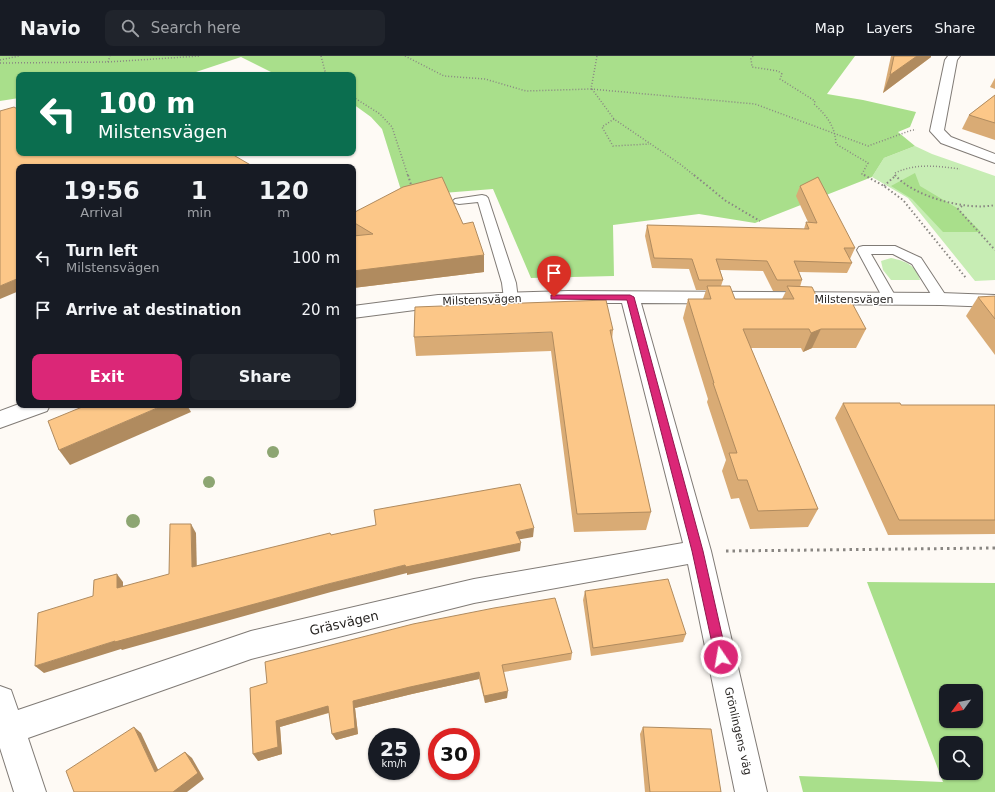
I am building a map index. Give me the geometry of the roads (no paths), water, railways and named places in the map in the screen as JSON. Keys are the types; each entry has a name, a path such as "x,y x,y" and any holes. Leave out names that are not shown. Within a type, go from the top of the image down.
{"street":[{"path":"954,56 951,60 937,131 946,140 995,159"},
{"name":"Milstensvägen","path":"356,312 438,301 568,296 941,299 995,301"},
{"name":"Grönlingens väg","path":"630,297 698,551 752,792"},
{"path":"0,420 31,408"},
{"name":"Gräsvägen","path":"3,721 251,645 474,592 698,551"},
{"path":"3,721 30,792"}],"lane":[{"path":"459,201 482,198 509,283 511,299"},
{"path":"890,299 863,250 894,250 917,261 941,299"}]}
